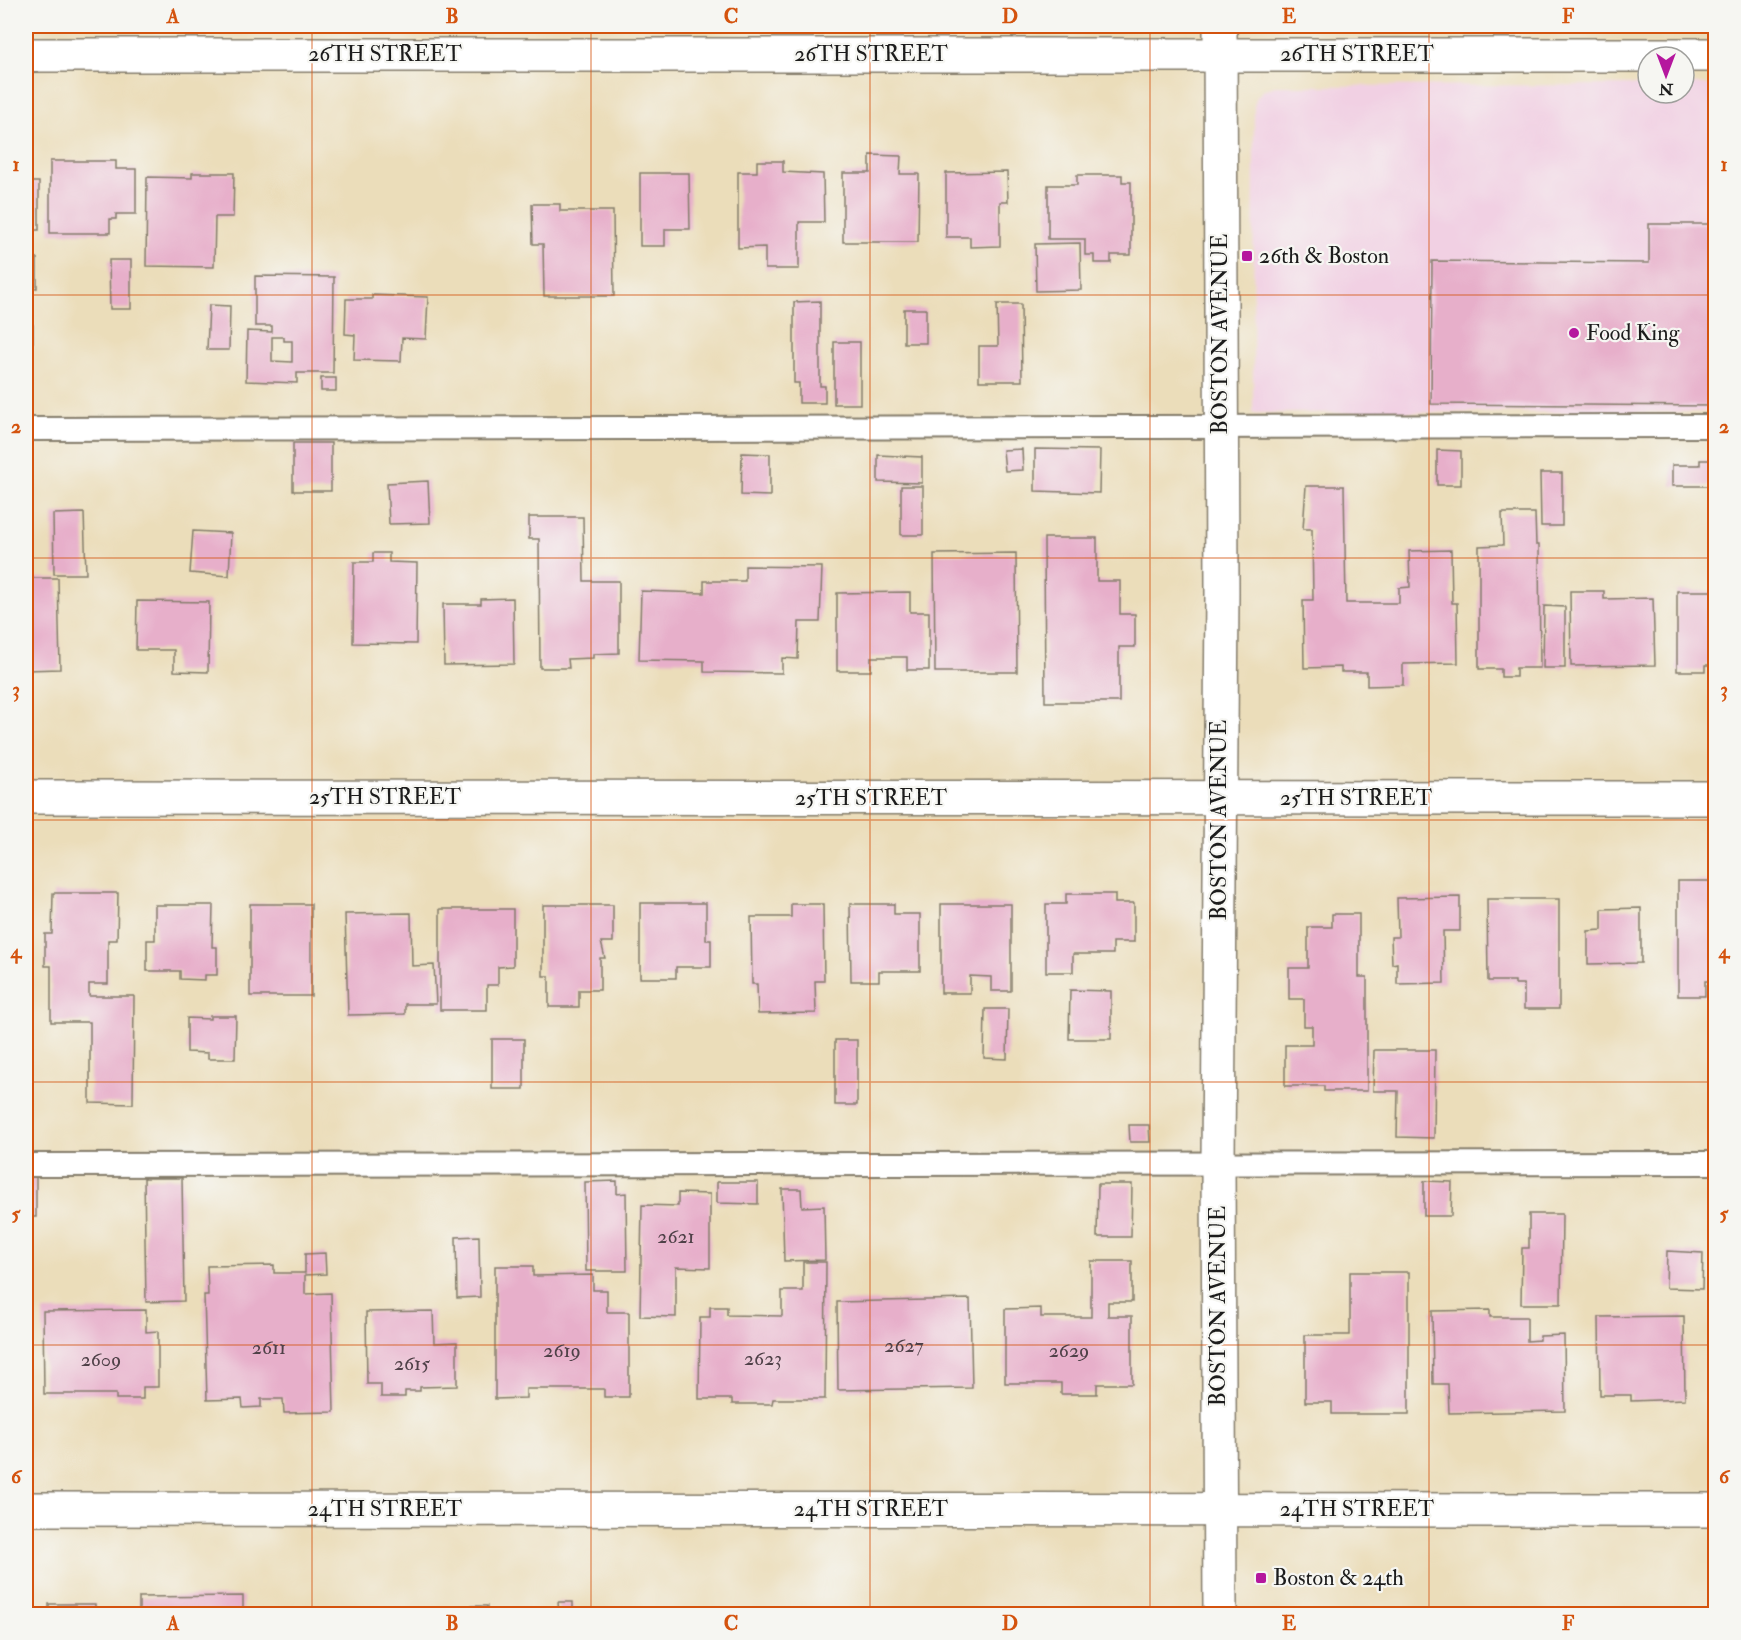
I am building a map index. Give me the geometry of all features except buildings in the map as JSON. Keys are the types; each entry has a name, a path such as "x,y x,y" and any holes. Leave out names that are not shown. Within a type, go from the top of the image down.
{"street":[{"name":"26TH STREET","path":"26,55 1220,39 1716,55"},
{"name":"BOSTON AVENUE","path":"1220,39 1218,1163 1220,1614"},
{"name":"25TH STREET","path":"26,797 1716,798"},
{"name":"24TH STREET","path":"26,1509 1716,1510"}],"lane":[{"path":"26,429 1220,425 1716,426"},
{"path":"26,1165 1716,1163"}],"shaded area":[{"path":"973,26 1171,26 973,28"},
{"path":"1636,85 1636,105 1696,105 1696,85 1715,85 1715,412 1253,413 1254,106 1257,96 1264,90 1275,86"}],"place":[{"name":"26th & Boston","path":"1247,256"},
{"name":"Food King","path":"1574,333"},
{"name":"Boston & 24th","path":"1261,1578"}]}
